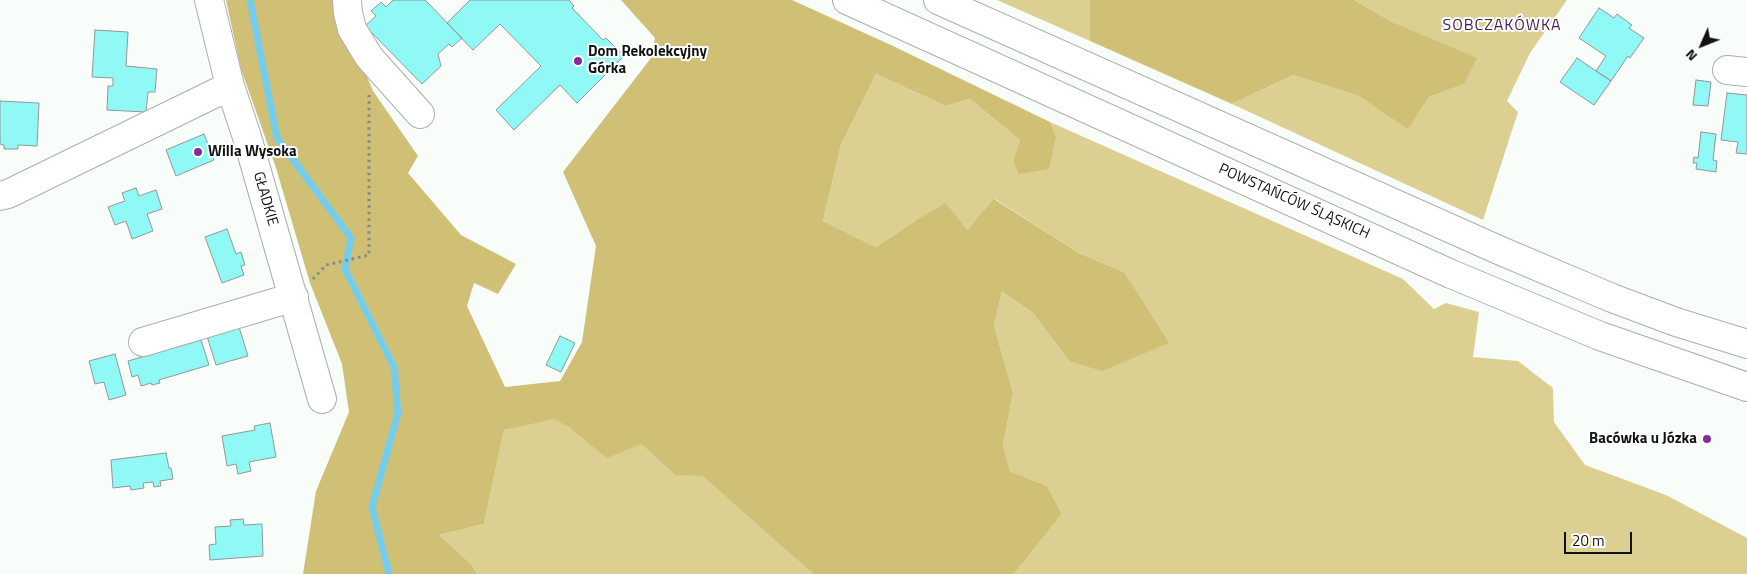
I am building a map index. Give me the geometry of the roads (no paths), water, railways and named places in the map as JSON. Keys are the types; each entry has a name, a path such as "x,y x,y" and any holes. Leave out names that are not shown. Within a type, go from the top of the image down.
{"street":[{"name":"GŁADKIE","path":"209,0 230,86 247,137 322,399"},
{"path":"347,0 352,29 369,57 420,114"},
{"name":"POWSTAŃCÓW ŚLĄSKICH","path":"847,0 1451,274 1600,336 1747,387"},
{"path":"938,0 1501,252 1676,322 1747,344"},
{"path":"0,196 8,194 230,86"},
{"path":"142,342 294,297"}],"waterway":[{"path":"250,0 277,138 351,238 345,269 394,367 398,413 372,507 389,574"}],"place":[{"name":"Dom Rekolekcyjny Górka","path":"578,61"},
{"name":"Willa Wysoka","path":"198,152"},
{"name":"Bacówka u Józka","path":"1707,439"}],"district":[{"name":"SOBCZAKÓWKA","path":"1502,26"}]}
